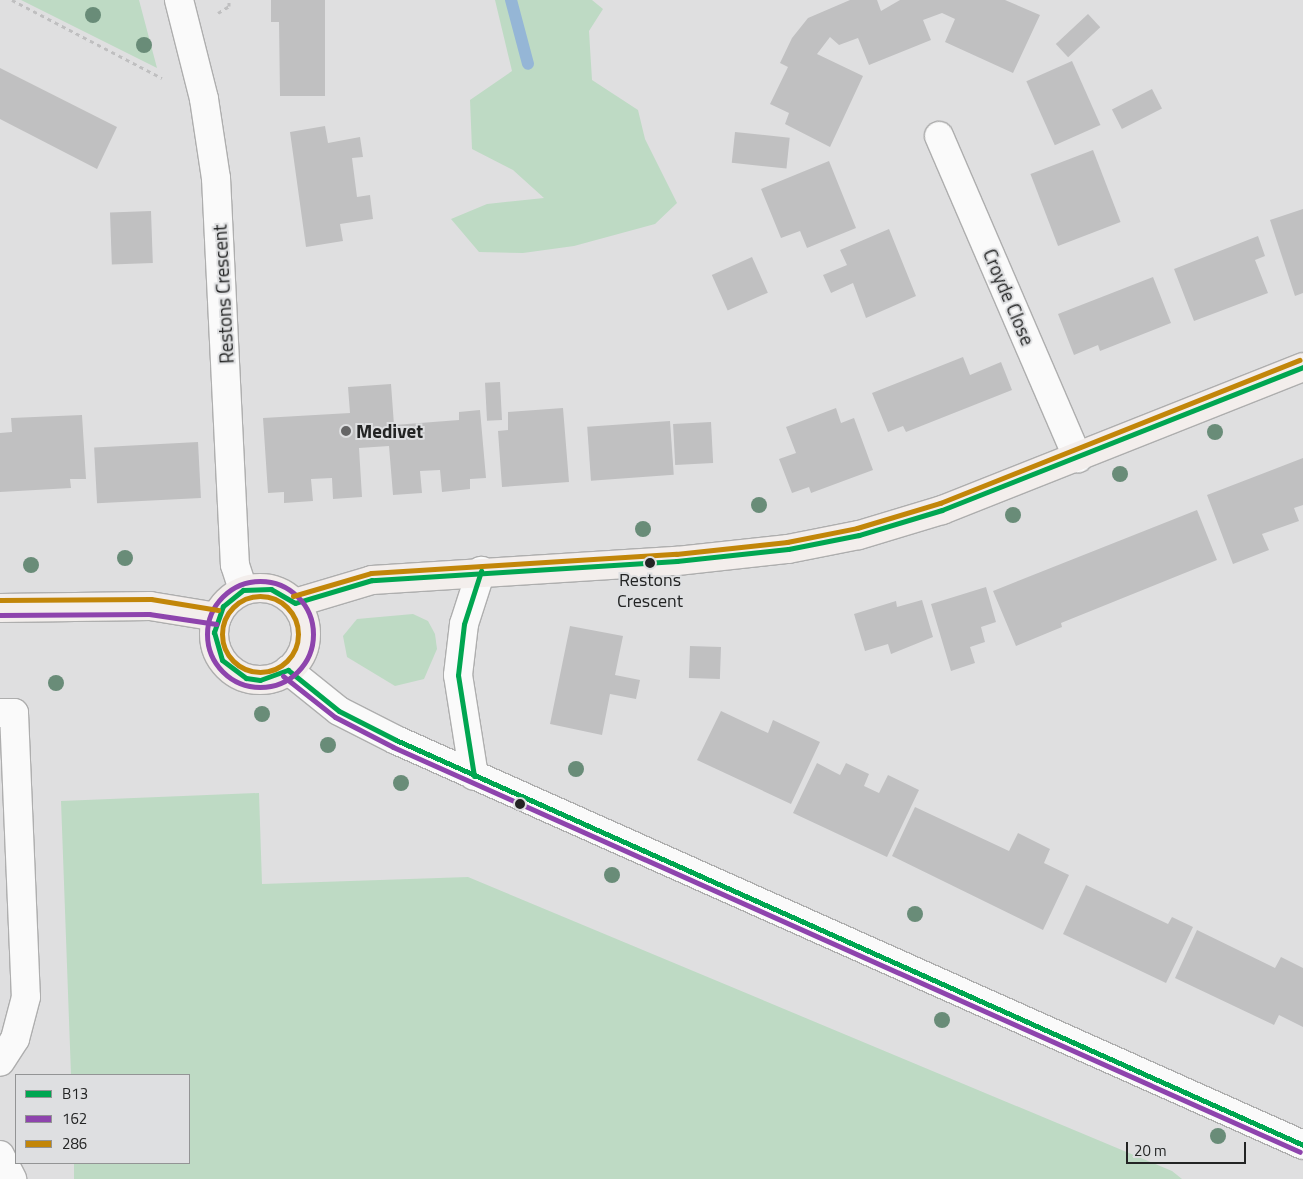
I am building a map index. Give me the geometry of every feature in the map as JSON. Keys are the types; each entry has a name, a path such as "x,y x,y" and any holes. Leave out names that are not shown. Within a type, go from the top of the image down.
{"main road":[{"path":"294,603 348,584 481,571 677,561 788,549 942,510 1078,458 1303,367"},
{"path":"271,589 294,603 306,631 299,659 288,670 260,680 233,671 216,647 217,617 243,590 271,589"},
{"path":"0,608 150,606 217,617"}],"street":[{"name":"Restons Crescent","path":"179,0 204,99 222,264 235,565 243,590"},
{"name":"Croyde Close","path":"940,136 1078,458"},
{"path":"474,776 458,675 464,624 481,571"},
{"path":"288,670 339,711 474,776 1303,1145"},
{"path":"0,713 14,713 26,997 7,1033 0,1062"},
{"path":"0,1155 12,1179"}],"path":[{"path":"12,0 204,99"}],"green space":[{"path":"21,0 139,0 157,68"},
{"path":"495,0 592,0 603,9 589,31 592,80 638,110 645,139 677,203 655,224 574,246 523,253 479,252 451,219 487,204 544,198 513,170 472,149 470,100 512,71"},
{"path":"413,614 428,621 435,634 437,649 424,679 395,686 347,657 343,636 357,619"},
{"path":"259,793 262,884 468,877 1172,1171 1182,1179 74,1179 74,1164 190,1164 190,1074 71,1074 61,801"}],"building":[{"path":"271,0 325,0 325,96 280,96 279,22 271,22"},
{"path":"850,0 877,0 881,11 900,0 1005,0 1040,15 1013,73 945,42 955,19 942,13 923,20 931,40 869,65 858,38 839,45 830,37 817,54 863,76 830,147 785,124 789,113 770,104 788,67 780,63 792,38 808,18"},
{"path":"1088,14 1100,27 1068,57 1056,44"},
{"path":"1072,61 1100,125 1055,145 1026,81"},
{"path":"0,68 117,127 97,169 0,119"},
{"path":"1152,89 1162,109 1122,129 1112,109"},
{"path":"325,126 328,143 360,137 363,157 352,158 357,197 370,195 373,219 340,224 343,241 306,247 290,132"},
{"path":"735,132 790,138 786,169 732,163"},
{"path":"1093,150 1121,222 1058,246 1030,174"},
{"path":"829,161 856,228 807,248 800,231 781,238 761,189"},
{"path":"1303,209 1303,293 1295,296 1270,220"},
{"path":"151,211 153,263 112,264 110,212"},
{"path":"889,229 916,296 866,318 853,283 831,293 823,275 847,265 840,250"},
{"path":"1258,236 1265,256 1255,260 1268,293 1194,321 1174,269"},
{"path":"752,257 768,293 728,311 712,275"},
{"path":"1153,277 1171,323 1100,351 1098,345 1074,355 1058,314"},
{"path":"963,357 970,375 1001,362 1012,390 906,432 903,426 888,432 872,393"},
{"path":"500,382 502,420 487,421 485,383"},
{"path":"391,384 394,425 459,420 459,412 480,410 486,478 470,479 470,489 442,492 440,470 420,471 422,493 393,495 389,446 359,448 362,497 333,499 332,478 311,479 313,501 284,503 284,492 268,493 263,418 350,413 348,387"},
{"path":"563,408 569,482 502,487 498,431 508,430 508,412"},
{"path":"836,408 841,423 854,418 873,470 811,493 809,487 792,493 779,459 796,453 786,427"},
{"path":"82,415 86,479 70,479 71,488 0,492 0,433 12,432 11,418"},
{"path":"670,421 674,475 591,481 587,427"},
{"path":"711,422 713,463 675,465 673,424"},
{"path":"198,442 201,498 97,503 94,447"},
{"path":"1303,458 1303,505 1294,508 1299,521 1262,534 1269,550 1233,564 1207,495"},
{"path":"1197,510 1217,560 1061,623 1062,627 1016,646 993,591"},
{"path":"986,587 996,622 981,627 985,642 970,647 975,663 951,671 931,604"},
{"path":"922,600 933,637 891,654 888,644 865,651 854,614 896,601 897,607"},
{"path":"570,626 623,636 615,675 640,680 636,699 610,694 602,735 550,724"},
{"path":"690,646 721,647 720,679 689,678"},
{"path":"721,711 768,733 773,720 820,742 791,804 697,760"},
{"path":"817,763 840,775 846,763 869,774 864,786 879,793 888,775 919,790 887,857 793,813"},
{"path":"915,807 1009,851 1018,833 1050,849 1044,863 1069,875 1043,930 892,856"},
{"path":"1086,885 1168,924 1172,917 1193,927 1166,983 1063,934"},
{"path":"1197,930 1275,968 1281,957 1303,968 1303,1027 1279,1015 1274,1025 1175,978"}],"waterway":[{"path":"511,0 528,64"}],"transit line":[{"name":"286","path":"293,596 371,573 676,554 787,542 857,528 940,503 1300,360"},
{"name":"B13","path":"1303,367 942,510 859,535 788,549 677,561 372,580 295,603 271,589 243,590 223,606 214,632 222,660 246,678 260,680 288,670 339,711 396,740 1303,1145"},
{"name":"B13","path":"474,776 458,675 464,624 481,571"},
{"name":"162","path":"260,581 280,585 298,596 309,614 313,634 309,654 298,672 280,683 260,687 240,683 222,672 211,654 207,634 211,614 222,596 240,585 260,581"},
{"name":"286","path":"253,596 267,596 281,602 292,613 298,627 298,634 295,649 287,661 267,672 253,672 239,666 228,655 222,641 222,627 228,613 239,602 253,596"},
{"name":"286","path":"0,600 151,599 218,610"},
{"name":"162","path":"0,615 149,614 216,624"},
{"name":"162","path":"283,676 335,717 393,747 1300,1152"}],"place":[{"name":"Medivet","path":"346,431"},
{"name":"Restons Crescent","path":"650,563"}]}
